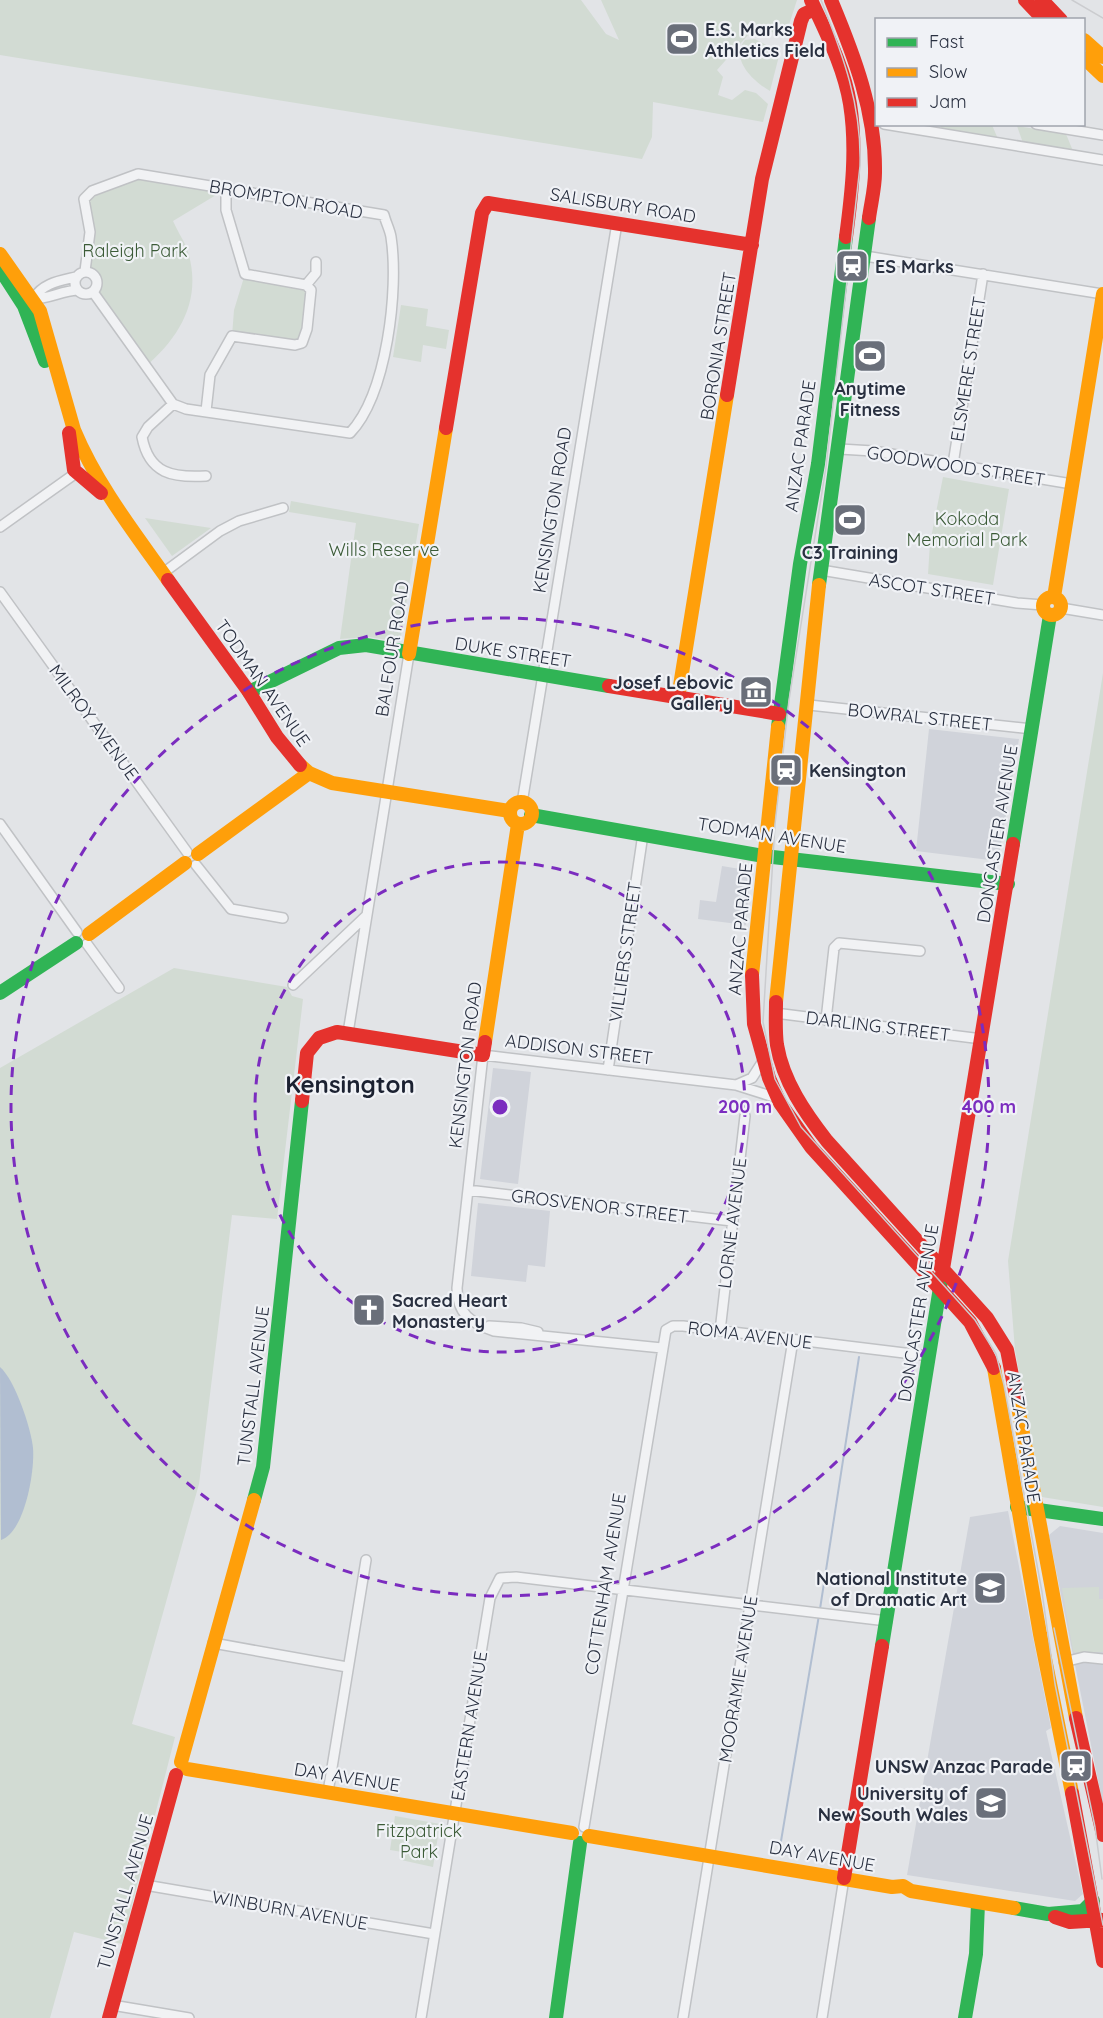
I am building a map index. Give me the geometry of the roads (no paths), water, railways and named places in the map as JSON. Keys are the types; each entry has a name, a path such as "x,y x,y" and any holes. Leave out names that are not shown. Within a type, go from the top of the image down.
{"main road":[{"name":"ANZAC PARADE","path":"831,0 872,99 875,114"},
{"path":"1025,0 1042,18"},
{"path":"1042,0 1059,18"},
{"name":"ANZAC PARADE","path":"813,4 833,46 848,90 855,153 818,464 800,564 779,714 751,989 754,1023 763,1060 777,1098 811,1147 970,1322 993,1362 1017,1507 1093,1901 1100,1921 1103,1962"},
{"name":"BORONIA STREET","path":"678,698 769,143 802,18 813,4"},
{"path":"1085,42 1103,57"},
{"path":"1085,60 1103,76"},
{"name":"ANZAC PARADE","path":"877,126 875,174 865,256 840,449 821,570 775,1013 781,1059 803,1110 827,1141 987,1318 1006,1350 1064,1662 1103,1835"},
{"name":"SALISBURY ROAD","path":"488,203 752,244"},
{"name":"BALFOUR ROAD","path":"409,654 482,213 488,203"},
{"name":"TODMAN AVENUE","path":"0,254 33,299 43,319 74,429 96,476 112,502 249,692 277,737 309,773 332,783 510,811"},
{"path":"3,273 23,295 33,299 30,307 36,323 36,335"},
{"path":"3,273 24,306 36,335 70,438 77,472"},
{"name":"DONCASTER AVENUE","path":"844,1878 1103,294"},
{"path":"77,472 80,458 91,462"},
{"name":"TODMAN AVENUE","path":"77,472 112,502"},
{"name":"DUKE STREET","path":"249,692 339,648 366,645 779,714"},
{"path":"0,993 82,938 309,773"},
{"path":"522,803 528,806 531,815 525,823 518,824 513,821 510,811 513,806 522,803"},
{"name":"TODMAN AVENUE","path":"531,815 791,859 1008,884"},
{"name":"KENSINGTON ROAD","path":"483,1055 518,824"},
{"name":"TUNSTALL AVENUE","path":"110,2012 181,1769 213,1643 253,1509 263,1467 305,1064 312,1044 319,1038 337,1032 348,1033"},
{"name":"ADDISON STREET","path":"348,1033 483,1055"},
{"path":"1017,1507 1103,1519"},
{"name":"DAY AVENUE","path":"181,1769 892,1887 903,1886 910,1891 1048,1914 1070,1922 1100,1921"},
{"name":"COTTENHAM AVENUE","path":"556,2018 581,1835"},
{"name":"DAY AVENUE","path":"1048,1914 1083,1911 1093,1901"},
{"path":"965,2018 976,1954 978,1902"}],"street":[{"path":"890,126 1103,160"},
{"path":"1048,126 1103,135"},
{"name":"BROMPTON ROAD","path":"86,271 90,232 84,199 92,191 138,174 384,216 391,238 392,301 389,331 376,381 356,426 350,433 173,404"},
{"path":"206,411 210,375 232,336 295,345 302,343 307,329 311,290 306,285 244,274 226,210 226,189"},
{"name":"KENSINGTON ROAD","path":"522,803 617,223"},
{"path":"865,256 1103,294"},
{"path":"306,285 315,273 316,262"},
{"path":"86,271 97,278 98,285 93,292 85,294 77,290 59,292 43,299 33,299 39,290 50,284 76,277 86,271"},
{"name":"ELSMERE STREET","path":"952,464 983,274"},
{"path":"76,277 77,290"},
{"path":"93,292 173,404 148,427 142,436 143,443 155,465 167,474 206,476"},
{"name":"GOODWOOD STREET","path":"840,449 952,464 1072,484"},
{"path":"0,527 77,472"},
{"path":"163,573 220,531 239,521 284,508"},
{"name":"ASCOT STREET","path":"821,570 1103,615"},
{"name":"MILROY AVENUE","path":"0,592 192,859 231,909 283,918"},
{"name":"BALFOUR ROAD","path":"348,1033 409,654"},
{"name":"BOWRAL STREET","path":"808,705 1032,729"},
{"path":"0,824 119,988"},
{"name":"VILLIERS STREET","path":"608,1070 643,834"},
{"path":"293,985 367,915"},
{"path":"826,1020 836,945 839,943 920,951"},
{"name":"DARLING STREET","path":"775,1013 982,1039"},
{"name":"KENSINGTON ROAD","path":"460,1310 457,1288 483,1055"},
{"name":"ADDISON STREET","path":"483,1055 736,1085 777,1098"},
{"path":"736,1085 752,1078 763,1060"},
{"name":"LORNE AVENUE","path":"720,1331 745,1116"},
{"name":"GROSVENOR STREET","path":"468,1190 732,1221"},
{"name":"ROMA AVENUE","path":"460,1310 471,1322 481,1327 521,1328 550,1335 662,1348 666,1330 673,1326 929,1356"},
{"name":"MOORAMIE AVENUE","path":"683,2018 793,1340"},
{"name":"COTTENHAM AVENUE","path":"581,1835 662,1348"},
{"path":"328,1792 346,1667 366,1560"},
{"name":"EASTERN AVENUE","path":"421,2018 490,1598 500,1578 516,1577 622,1589"},
{"path":"622,1589 887,1621"},
{"path":"213,1643 346,1667"},
{"path":"1064,1662 1084,1657 1103,1659"},
{"name":"DONCASTER AVENUE","path":"822,2018 844,1878"},
{"name":"WINBURN AVENUE","path":"146,1885 434,1934"},
{"path":"110,2012 189,2018"}],"water":[{"path":"0,1367 11,1382 26,1417 33,1448 27,1499 16,1525 9,1535 1,1540"}],"waterway":[{"path":"820,1609 859,1357"},
{"path":"779,1853 819,1615"}],"tram line":[{"path":"821,0 850,81 858,122 860,166 826,467 789,700 775,824 763,1022 775,1079 801,1127 975,1320 996,1354 1004,1385 1042,1592 1055,1684 1103,1925"},
{"path":"1072,0 1103,18"},
{"path":"1054,1628 1095,1827 1102,1879"}],"place":[{"name":"E.S. Marks Athletics Field","path":"682,39"},
{"name":"ES Marks","path":"852,266"},
{"name":"Anytime Fitness","path":"870,356"},
{"name":"C3 Training","path":"850,520"},
{"name":"Josef Lebovic Gallery","path":"756,692"},
{"name":"Kensington","path":"786,770"},
{"name":"Sacred Heart Monastery","path":"369,1310"},
{"name":"National Institute of Dramatic Art","path":"990,1588"},
{"name":"UNSW Anzac Parade","path":"1076,1766"},
{"name":"University of New South Wales","path":"991,1803"}],"district":[{"name":"Kensington","path":"350,1084"}],"park label":[{"name":"Raleigh Park","path":"135,250"},
{"name":"Kokoda Memorial Park","path":"967,528"},
{"name":"Wills Reserve","path":"384,549"},
{"name":"Fitzpatrick Park","path":"419,1840"}]}
